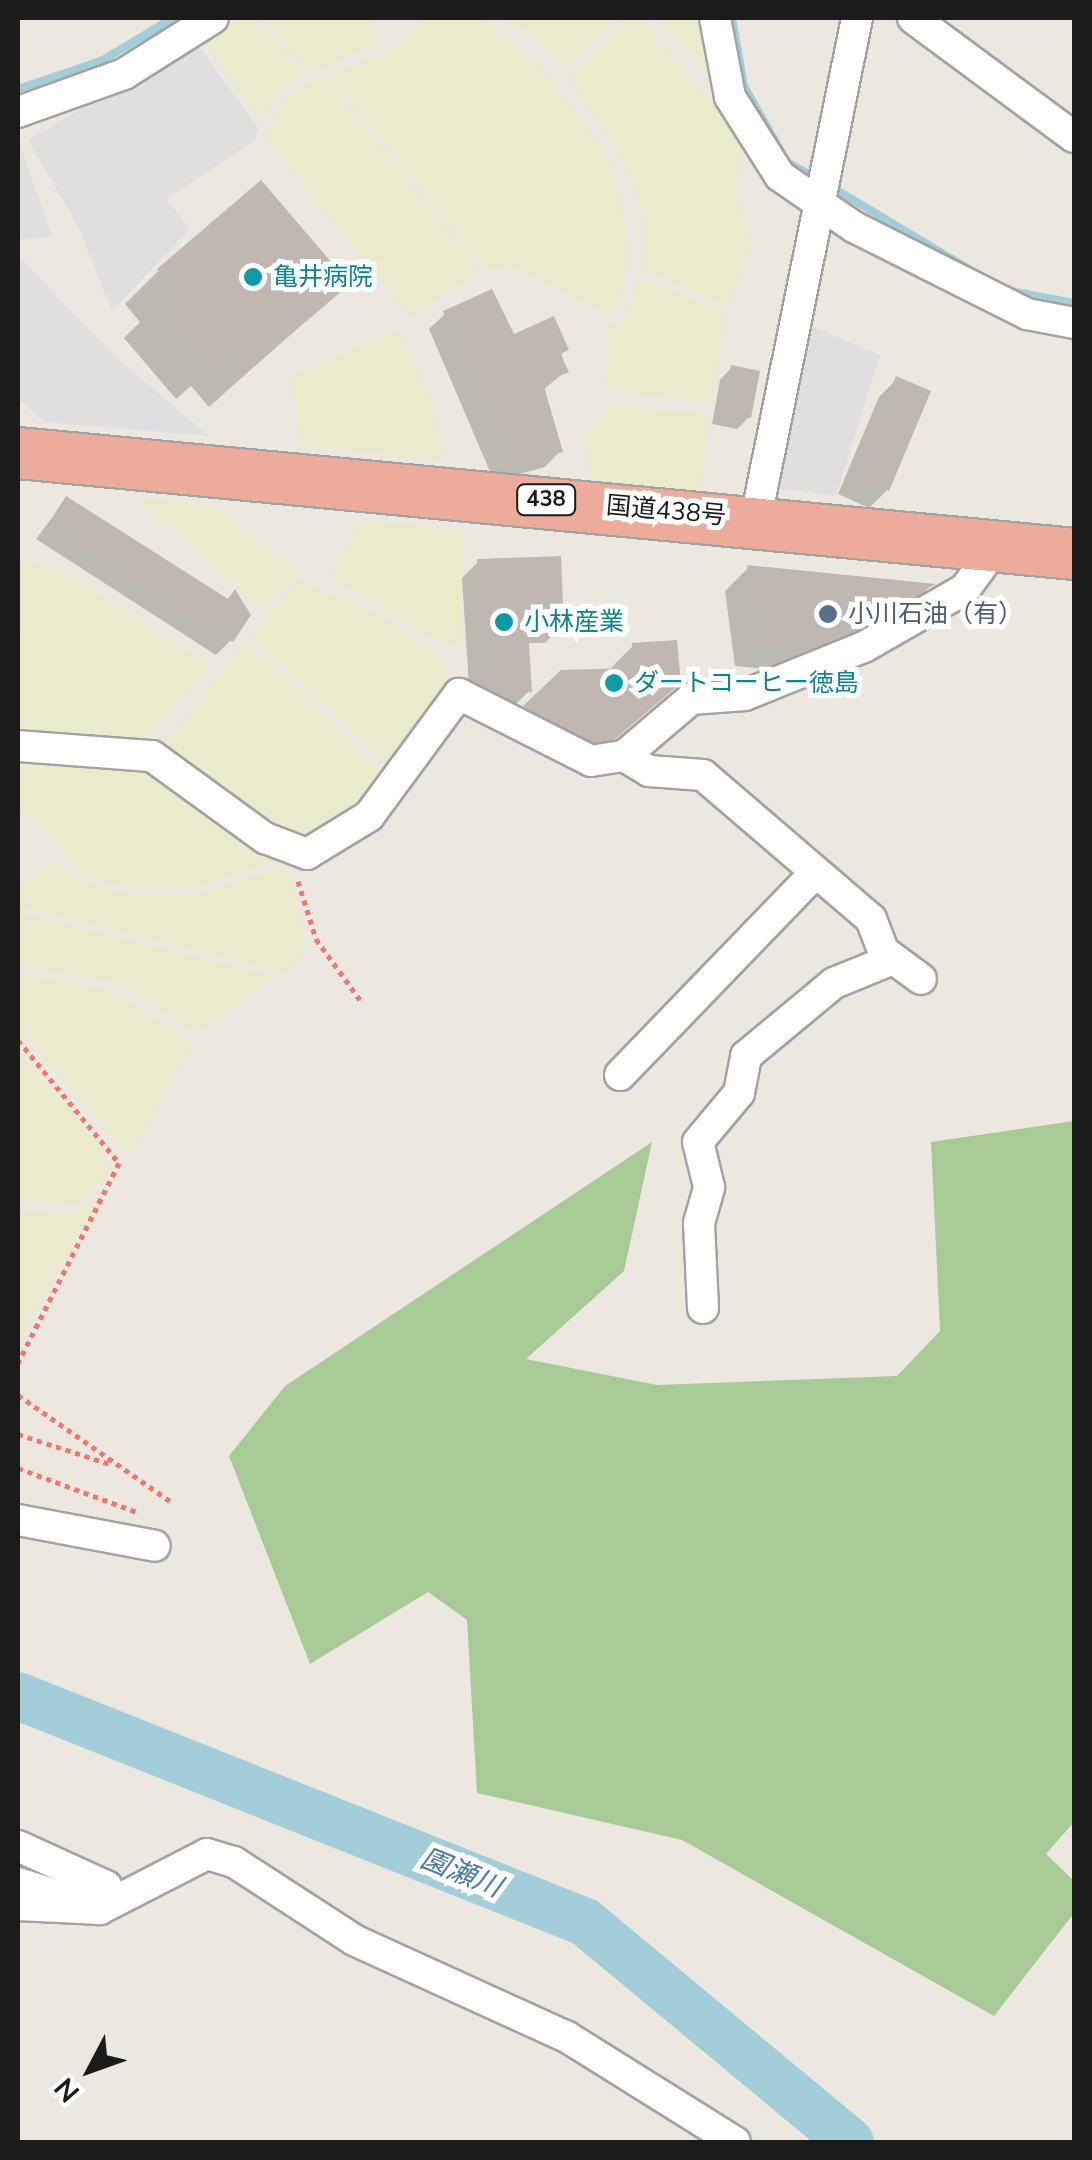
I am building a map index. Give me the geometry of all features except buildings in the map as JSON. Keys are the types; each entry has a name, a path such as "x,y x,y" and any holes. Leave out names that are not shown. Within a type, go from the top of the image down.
{"highway":[{"name":"国道438号","path":"18,453 756,518 996,545 1069,545"}],"street":[{"path":"18,112 124,74 213,18"},
{"path":"715,18 730,97 756,147 824,209 1028,314 1074,323"},
{"path":"756,518 834,163 857,18"},
{"path":"913,18 1074,136"},
{"path":"18,746 152,756 298,853 344,838 369,816 459,694 591,761 624,756 691,700 745,695 864,647 965,589 996,545"},
{"path":"624,756 649,771 703,775 871,919 893,959 921,979"},
{"path":"620,1076 814,872"},
{"path":"703,1308 698,1241 710,1188 698,1142 739,1093 746,1056 834,983 893,959"},
{"path":"18,1520 155,1532"},
{"path":"18,1846 106,1886 100,1909"},
{"path":"18,1905 100,1909 207,1854 234,1862 354,1940 567,2037 735,2142"},
{"path":"18,1884 100,1909"}],"path":[{"path":"298,853 316,939 360,1000"},
{"path":"18,1040 120,1163 18,1363"},
{"path":"18,1396 170,1501"},
{"path":"18,1434 117,1467"},
{"path":"18,1468 155,1532"}],"green space":[{"path":"225,18 254,18 305,76 280,89 261,121 199,34"},
{"path":"263,18 366,18 384,40 311,73"},
{"path":"425,18 478,18 535,60 613,164 630,260 613,316 510,265 485,269 329,76 387,51"},
{"path":"500,18 614,18 565,67 530,32"},
{"path":"628,18 642,18 702,94 722,101 743,141 735,193 751,245 728,306 645,270 645,220 625,162 569,77"},
{"path":"655,18 707,18 715,81"},
{"path":"323,76 479,271 411,317 266,140 284,98"},
{"path":"640,277 726,314 711,403 606,390 608,325 623,321"},
{"path":"398,331 428,392 445,460 301,445 291,376"},
{"path":"612,406 710,415 698,496 592,484 584,434"},
{"path":"137,499 214,506 299,572 261,608"},
{"path":"364,520 463,531 462,643 439,642 330,577"},
{"path":"22,561 57,569 212,667 147,737 18,735"},
{"path":"299,580 388,620 447,661 449,686 393,772 249,636"},
{"path":"245,641 387,777 384,789 309,843 267,828 163,748"},
{"path":"18,755 129,760 183,784 279,860 197,887 131,889 86,877 18,804"},
{"path":"51,860 82,882 132,895 194,896 287,866 307,945 286,973 18,906 18,893"},
{"path":"18,912 276,977 197,1033 115,981 18,966"},
{"path":"18,974 110,991 193,1042 130,1157 18,1028"},
{"path":"18,1051 99,1145 109,1170 82,1203 18,1201"},
{"path":"1074,1121 1074,1822 1046,1854 1074,1881 1074,1913 994,2016 682,1840 477,1793 467,1620 428,1592 310,1664 229,1456 285,1386 652,1142 624,1271 526,1359 657,1385 897,1376 940,1331 931,1142"},
{"path":"100,1196 18,1343 18,1212 74,1215"}],"shaded area":[{"path":"195,41 258,128 255,140 166,199 190,229 112,311 79,228 28,140"},
{"path":"18,139 52,236 18,240"},
{"path":"19,257 119,360 209,436 44,422 18,398"},
{"path":"813,327 880,355 836,496 777,488"}],"waterway":[{"path":"18,89 103,60 173,18"},
{"path":"732,18 744,86 787,162 818,179"},
{"path":"830,186 972,271"},
{"path":"1011,291 1074,303"},
{"name":"園瀬川","path":"18,1696 585,1922 850,2142"}],"place":[{"name":"亀井病院","path":"253,277"},
{"name":"小川石油（有）","path":"828,614"},
{"name":"小林産業","path":"504,622"},
{"name":"ダートコーヒー徳島","path":"614,683"}]}
